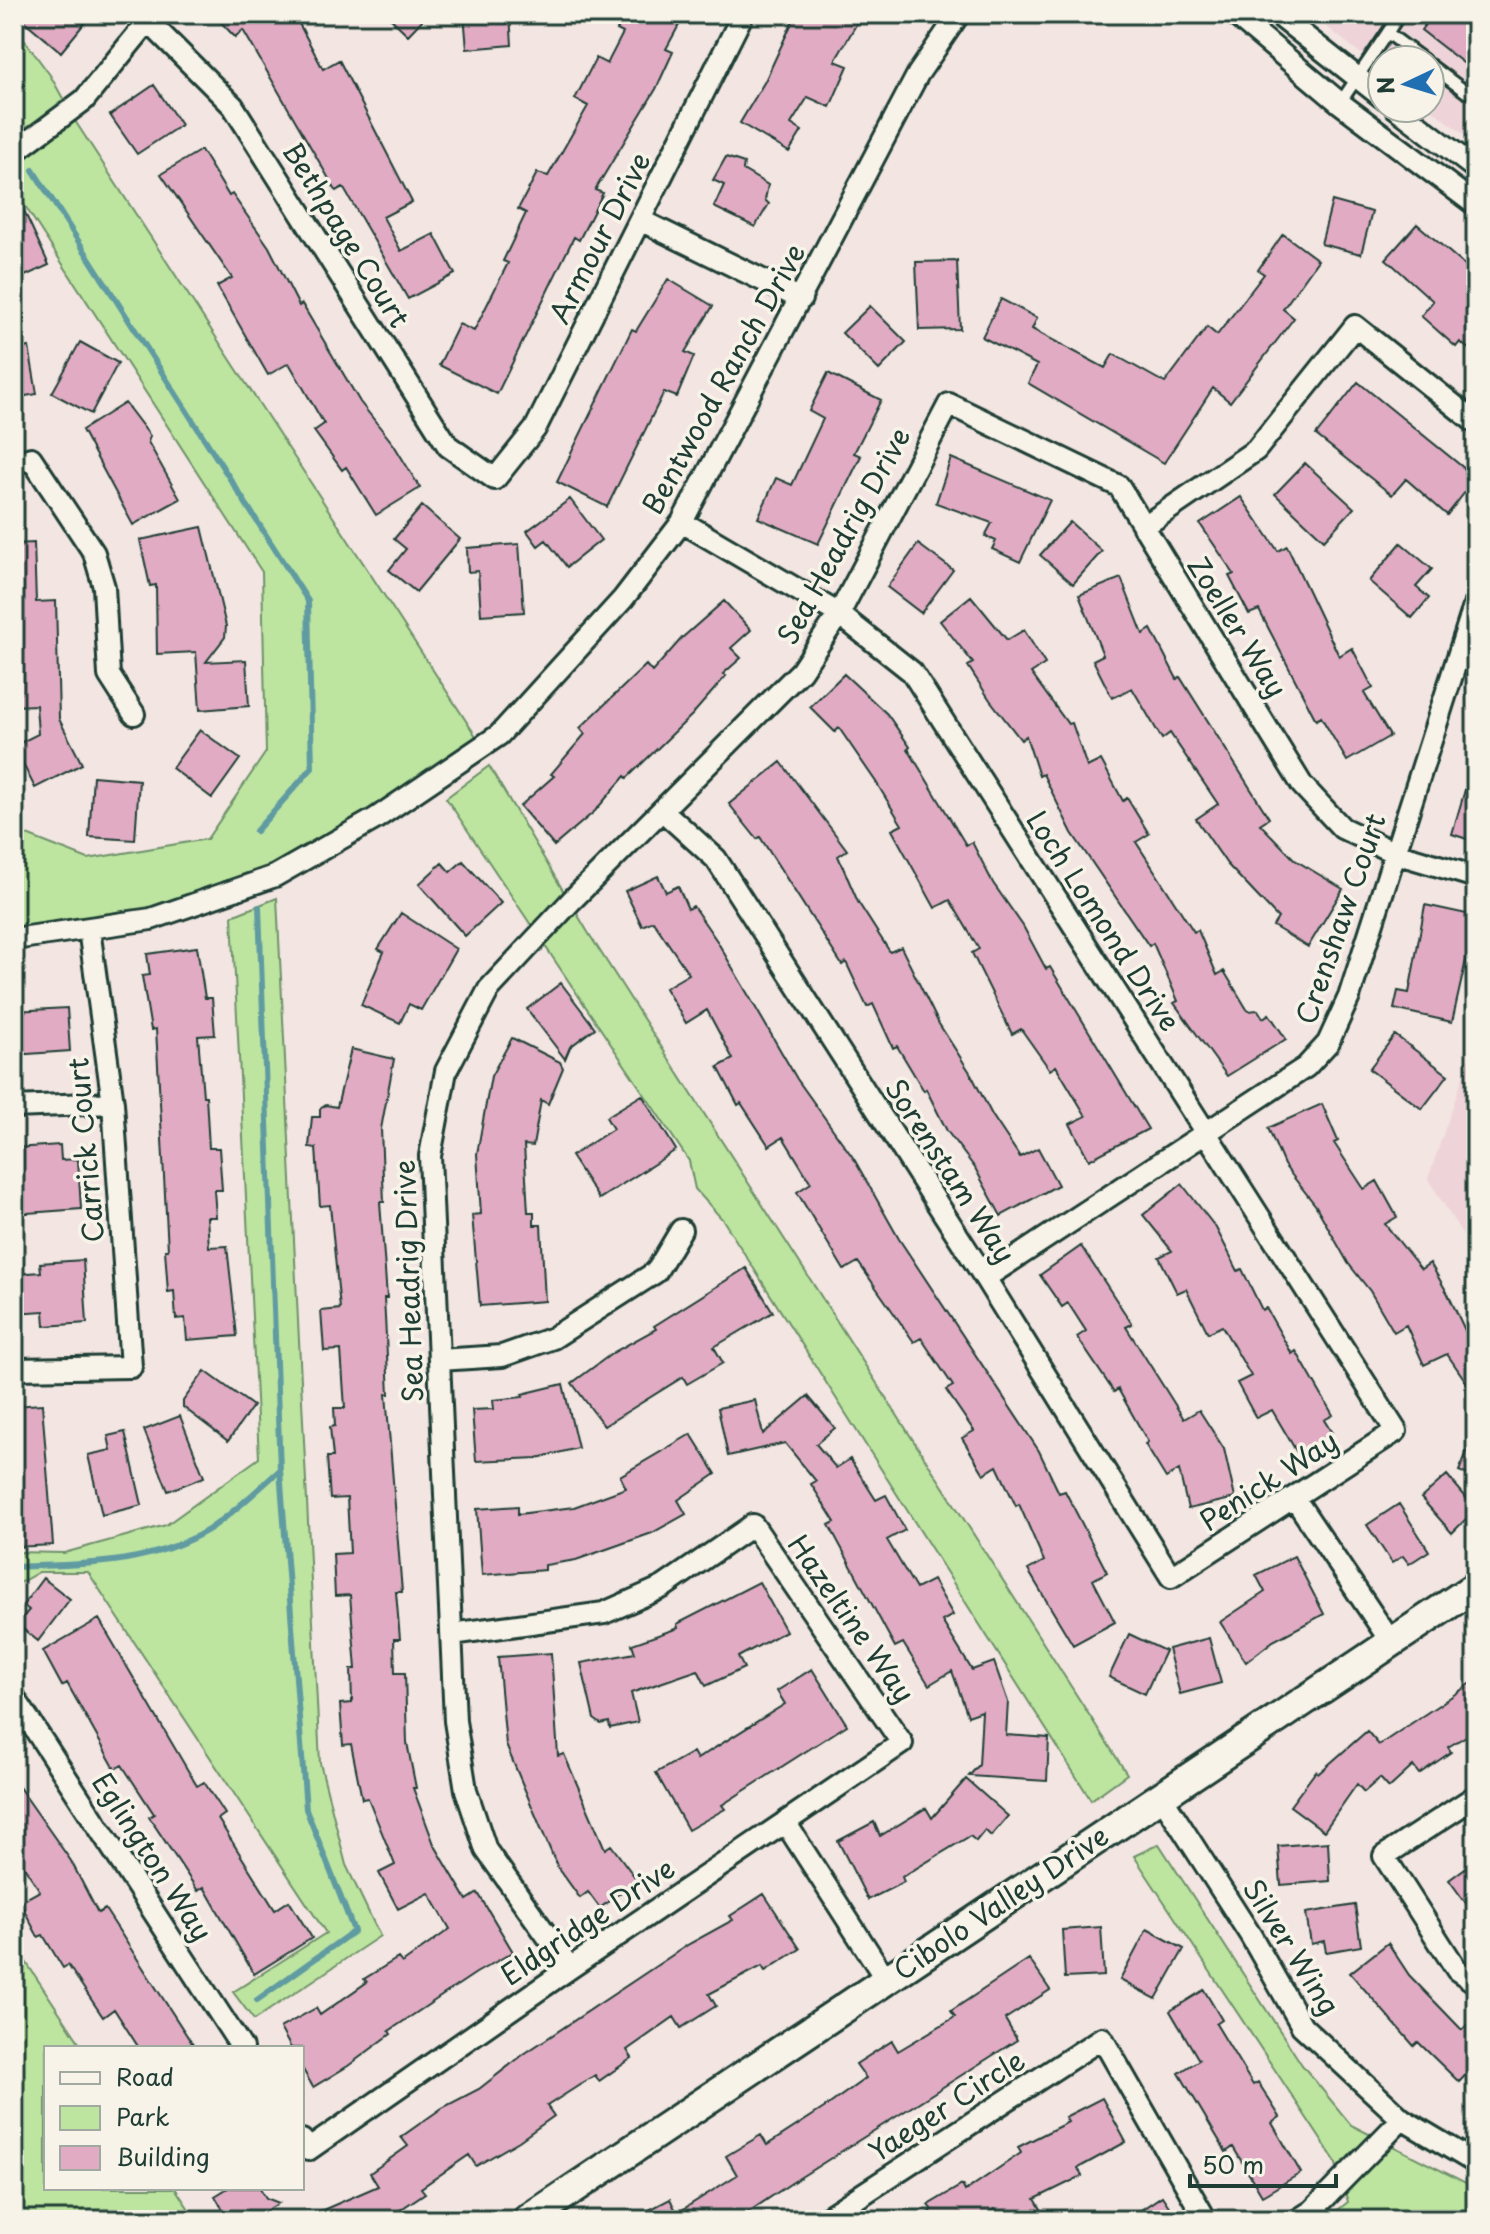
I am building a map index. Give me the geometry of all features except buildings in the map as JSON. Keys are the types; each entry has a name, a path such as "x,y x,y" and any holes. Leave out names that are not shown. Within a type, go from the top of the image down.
{"main road":[{"name":"Cibolo Valley Drive","path":"527,2220 887,1981 1160,1794 1476,1586"}],"street":[{"name":"Armour Drive","path":"495,479 535,429 743,14"},
{"name":"Bentwood Ranch Drive","path":"14,939 151,919 275,876 375,819 499,735 623,599 682,522 918,74 959,14"},
{"path":"1234,14 1340,103 1476,205"},
{"path":"1277,14 1366,85"},
{"path":"14,152 84,100 151,17"},
{"name":"Bethpage Court","path":"151,17 233,106 448,446 495,479"},
{"path":"1417,124 1476,169"},
{"path":"640,220 801,299"},
{"path":"1143,527 1256,450 1355,326 1476,423"},
{"name":"Zoeller Way","path":"949,404 1119,486 1302,785 1342,828 1395,853 1476,877"},
{"name":"Sea Headrig Drive","path":"570,1968 486,1850 464,1776 455,1721 439,1360 432,1270 430,1156 446,1071 489,989 572,900 801,671 839,614 949,404"},
{"path":"14,463 31,458 94,553 104,587 109,675 134,714"},
{"name":"Loch Lomond Drive","path":"682,522 839,614 912,672 1396,1431"},
{"name":"Crenshaw Court","path":"985,1278 1306,1067 1328,1043 1349,997 1476,600"},
{"name":"Sorenstam Way","path":"663,811 716,859 985,1278 1171,1577"},
{"name":"Carrick Court","path":"14,1369 131,1367 113,1103 89,929"},
{"path":"14,1107 113,1103"},
{"path":"439,1360 502,1356 553,1338 656,1272 681,1230"},
{"name":"Penick Way","path":"1171,1577 1396,1431"},
{"path":"1295,1499 1391,1642"},
{"name":"Hazeltine Way","path":"452,1634 604,1613 663,1587 753,1525 902,1743"},
{"name":"Eglington Way","path":"14,1697 241,2046"},
{"name":"Eldgridge Drive","path":"305,2145 902,1743"},
{"name":"Silver Wing","path":"1160,1794 1251,1936 1302,2026 1402,2119 1476,2163"},
{"path":"1476,1796 1384,1856 1457,1970 1476,1983"},
{"path":"785,1822 887,1981"},
{"name":"Yaeger Circle","path":"823,2220 1102,2038 1206,2220"},
{"path":"1298,2220 1312,2211 1402,2119"}],"lane":[{"path":"1340,103 1400,14"},
{"path":"1389,34 1402,44"},
{"path":"1446,77 1466,92"}],"shaded area":[{"path":"1310,14 1476,14 1476,144 1446,121 1446,44 1366,44 1366,58"},
{"path":"1476,1038 1476,1256 1428,1179"}],"green space":[{"path":"14,26 50,75 77,124 483,747 275,876 151,919 14,939 14,830 88,859 207,839 266,752 262,572 14,189"},
{"path":"489,766 589,934 1127,1774 1091,1800 723,1220 695,1189 689,1161 446,798"},
{"path":"277,898 320,1763 346,1865 380,1936 254,2020 233,1992 326,1933 88,1572 39,1572 14,1586 14,1552 64,1553 166,1525 259,1458 232,916"},
{"path":"1159,1844 1302,2065 1351,2125 1476,2188 1476,2220 1325,2220 1348,2202 1335,2161 1134,1856"},
{"path":"14,1944 82,2046 44,2046 44,2190 176,2190 196,2220 14,2220"}],"waterway":[{"path":"33,170 308,601 312,768 256,831"},
{"path":"257,2000 354,1931 306,1809 280,1470 259,907"},
{"path":"14,1567 114,1561 162,1551 217,1524 280,1470"}]}
